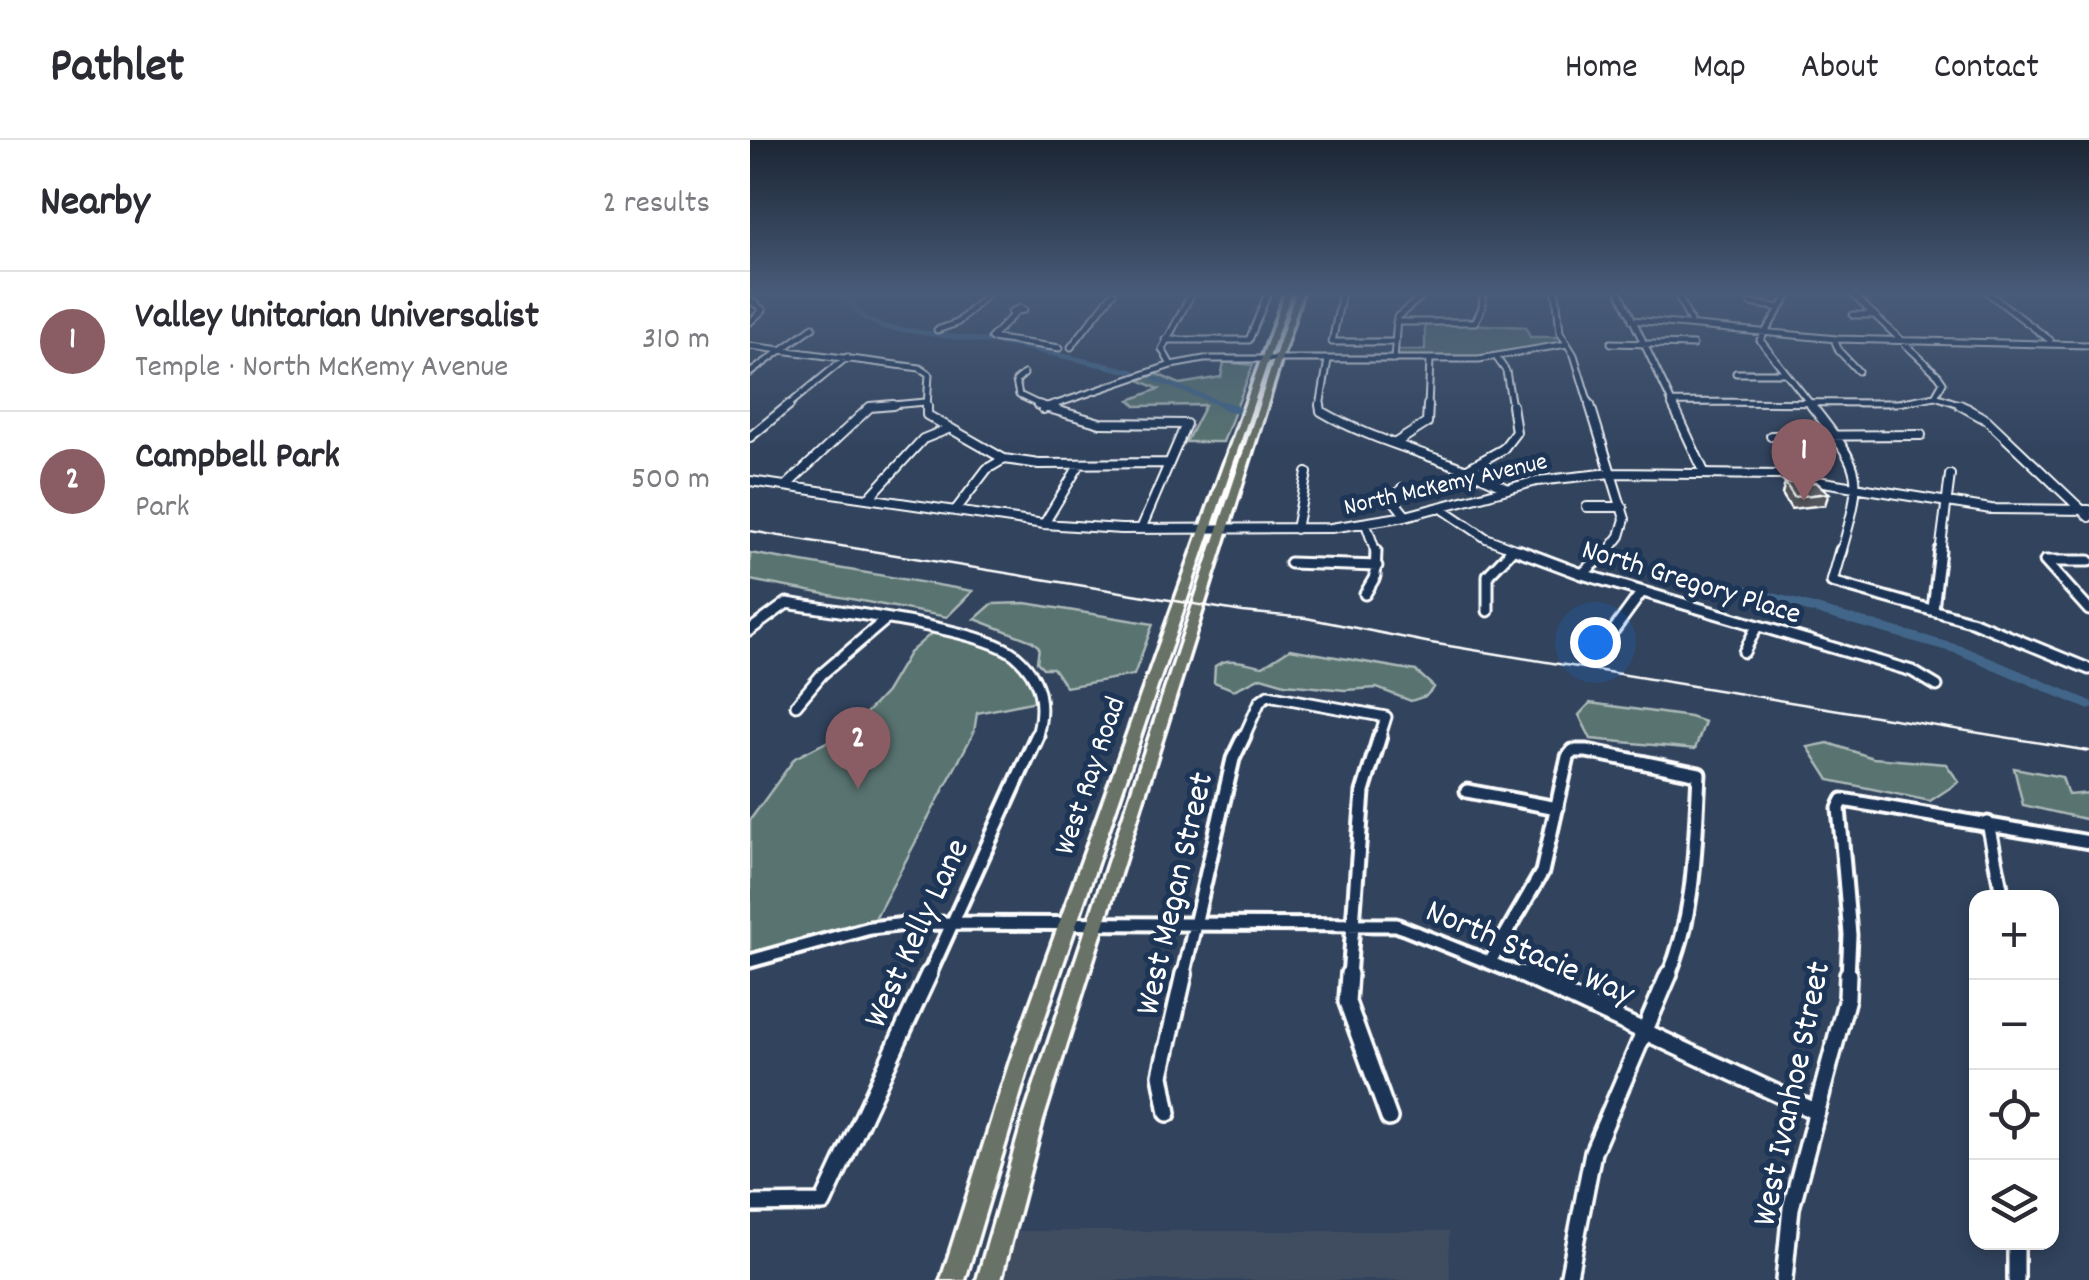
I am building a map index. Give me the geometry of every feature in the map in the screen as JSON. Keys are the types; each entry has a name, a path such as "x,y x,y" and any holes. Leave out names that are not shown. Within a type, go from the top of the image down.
{"main road":[{"name":"West Ray Road","path":"989,1280 1083,923 1274,346"},
{"name":"West Ray Road","path":"1271,359 1276,346"},
{"name":"West Ray Road","path":"952,1280 1021,1058 1083,923 1214,529"}],"street":[{"path":"753,346 920,368 929,374 927,415 1004,459 1080,464 1169,463"},
{"path":"750,373 786,346"},
{"path":"1163,346 1171,366"},
{"path":"1394,360 1395,346"},
{"path":"1043,409 1150,372 1200,361 1430,360 1496,357 1556,346"},
{"path":"1569,346 1623,508 1624,533 1582,574"},
{"path":"1645,346 1705,474"},
{"path":"1763,346 1854,460 1856,487 1832,582 1932,609 2087,665"},
{"path":"1837,346 1858,371"},
{"path":"1908,346 1943,382 1935,396"},
{"path":"750,438 847,357"},
{"path":"1469,468 1502,448 1516,432 1506,370 1496,357"},
{"path":"1328,360 1319,402 1321,411 1333,419 1469,468 1504,488"},
{"path":"1397,442 1427,423 1430,360"},
{"path":"1736,373 1785,373"},
{"path":"1024,374 1016,381 1019,395 1043,409 1081,422 1186,424 1141,529"},
{"path":"1672,402 1898,403 1935,396 1972,409 1987,420 2086,512"},
{"path":"786,486 870,407 925,402"},
{"path":"869,498 922,439 948,429"},
{"path":"1772,436 1922,435"},
{"path":"955,511 987,469 1004,459"},
{"path":"1044,524 1080,464"},
{"path":"1296,529 1308,473"},
{"name":"North McKemy Avenue","path":"750,480 1044,524 1141,529 1296,529 1366,524 1504,488 1553,478 1611,473 1780,475 1945,504 2086,512"},
{"path":"1932,609 1950,474"},
{"path":"1402,488 1394,501 1406,516"},
{"name":"North Gregory Place","path":"1440,507 1466,528 1582,574 1912,671 1937,686"},
{"path":"1586,507 1623,508"},
{"path":"1365,594 1378,566 1377,544 1366,524"},
{"path":"1488,611 1486,576 1492,564 1513,549"},
{"path":"2089,561 2044,561 2089,610"},
{"path":"1290,563 1378,566"},
{"path":"1614,630 1641,594"},
{"path":"750,630 788,603 884,621"},
{"path":"796,705 822,674 884,621"},
{"name":"West Kelly Lane","path":"750,1204 823,1203 1034,747 1044,712 1038,683 1013,652 983,640 884,621"},
{"path":"1744,652 1758,626"},
{"name":"West Megan Street","path":"1168,1113 1161,1076 1234,758 1260,701 1268,695 1386,716 1363,792 1350,924"},
{"path":"1492,960 1542,872 1568,757 1587,751 1700,774 1692,897 1681,948 1593,1152 1568,1280"},
{"path":"1467,791 1557,808"},
{"name":"West Ivanhoe Street","path":"1784,1280 1791,1208 1847,998 1850,935 1840,808 1843,800 1988,823"},
{"path":"2001,890 1988,823 2089,842"},
{"name":"North Stacie Way","path":"750,961 870,928 951,922 1396,925 1492,960 1817,1112"},
{"path":"1350,924 1347,1002 1363,1056 1389,1118"},
{"path":"2016,1250 2016,1280"}],"shaded area":[{"path":"1017,1231 1449,1231 1450,1280 1005,1280"}],"green space":[{"path":"1425,346 1555,346 1496,357 1394,360 1394,350 1425,350"},
{"path":"1224,362 1253,365 1223,442 1186,442 1205,405 1136,406 1130,400 1159,389 1139,380 1157,374 1180,384 1221,377"},
{"path":"750,553 973,591 947,617 750,580"},
{"path":"1026,603 1153,624 1134,675 1066,687 1053,668 1043,668 1037,662 1039,647 1032,641 975,619 992,604"},
{"path":"935,630 983,640 1029,667 1041,700 977,713 974,732 870,928 750,961 750,820 795,758 850,730 886,692 909,653"},
{"path":"1290,649 1416,671 1434,687 1426,696 1411,701 1377,688 1345,690 1285,684 1261,677 1234,690 1214,682 1215,666 1221,663 1263,666"},
{"path":"1590,703 1705,722 1695,749 1591,739 1579,715"},
{"path":"1828,743 1873,758 1946,764 1959,782 1930,801 1829,780 1808,747"},
{"path":"2014,768 2062,777 2068,795 2089,793 2089,820 2023,805"}],"building":[{"path":"1816,482 1829,493 1794,497 1785,483"}],"waterway":[{"path":"1020,346 1134,372"},
{"path":"1155,379 1230,407"},
{"path":"1224,405 1237,410"},
{"path":"1718,582 1960,650 2089,705"}],"railway":[{"path":"750,531 1243,612 1306,618 1431,643 2089,751"}],"place":[{"name":"Valley Unitarian Universalist","path":"1804,501"},
{"name":"Campbell Park","path":"858,789"}]}
